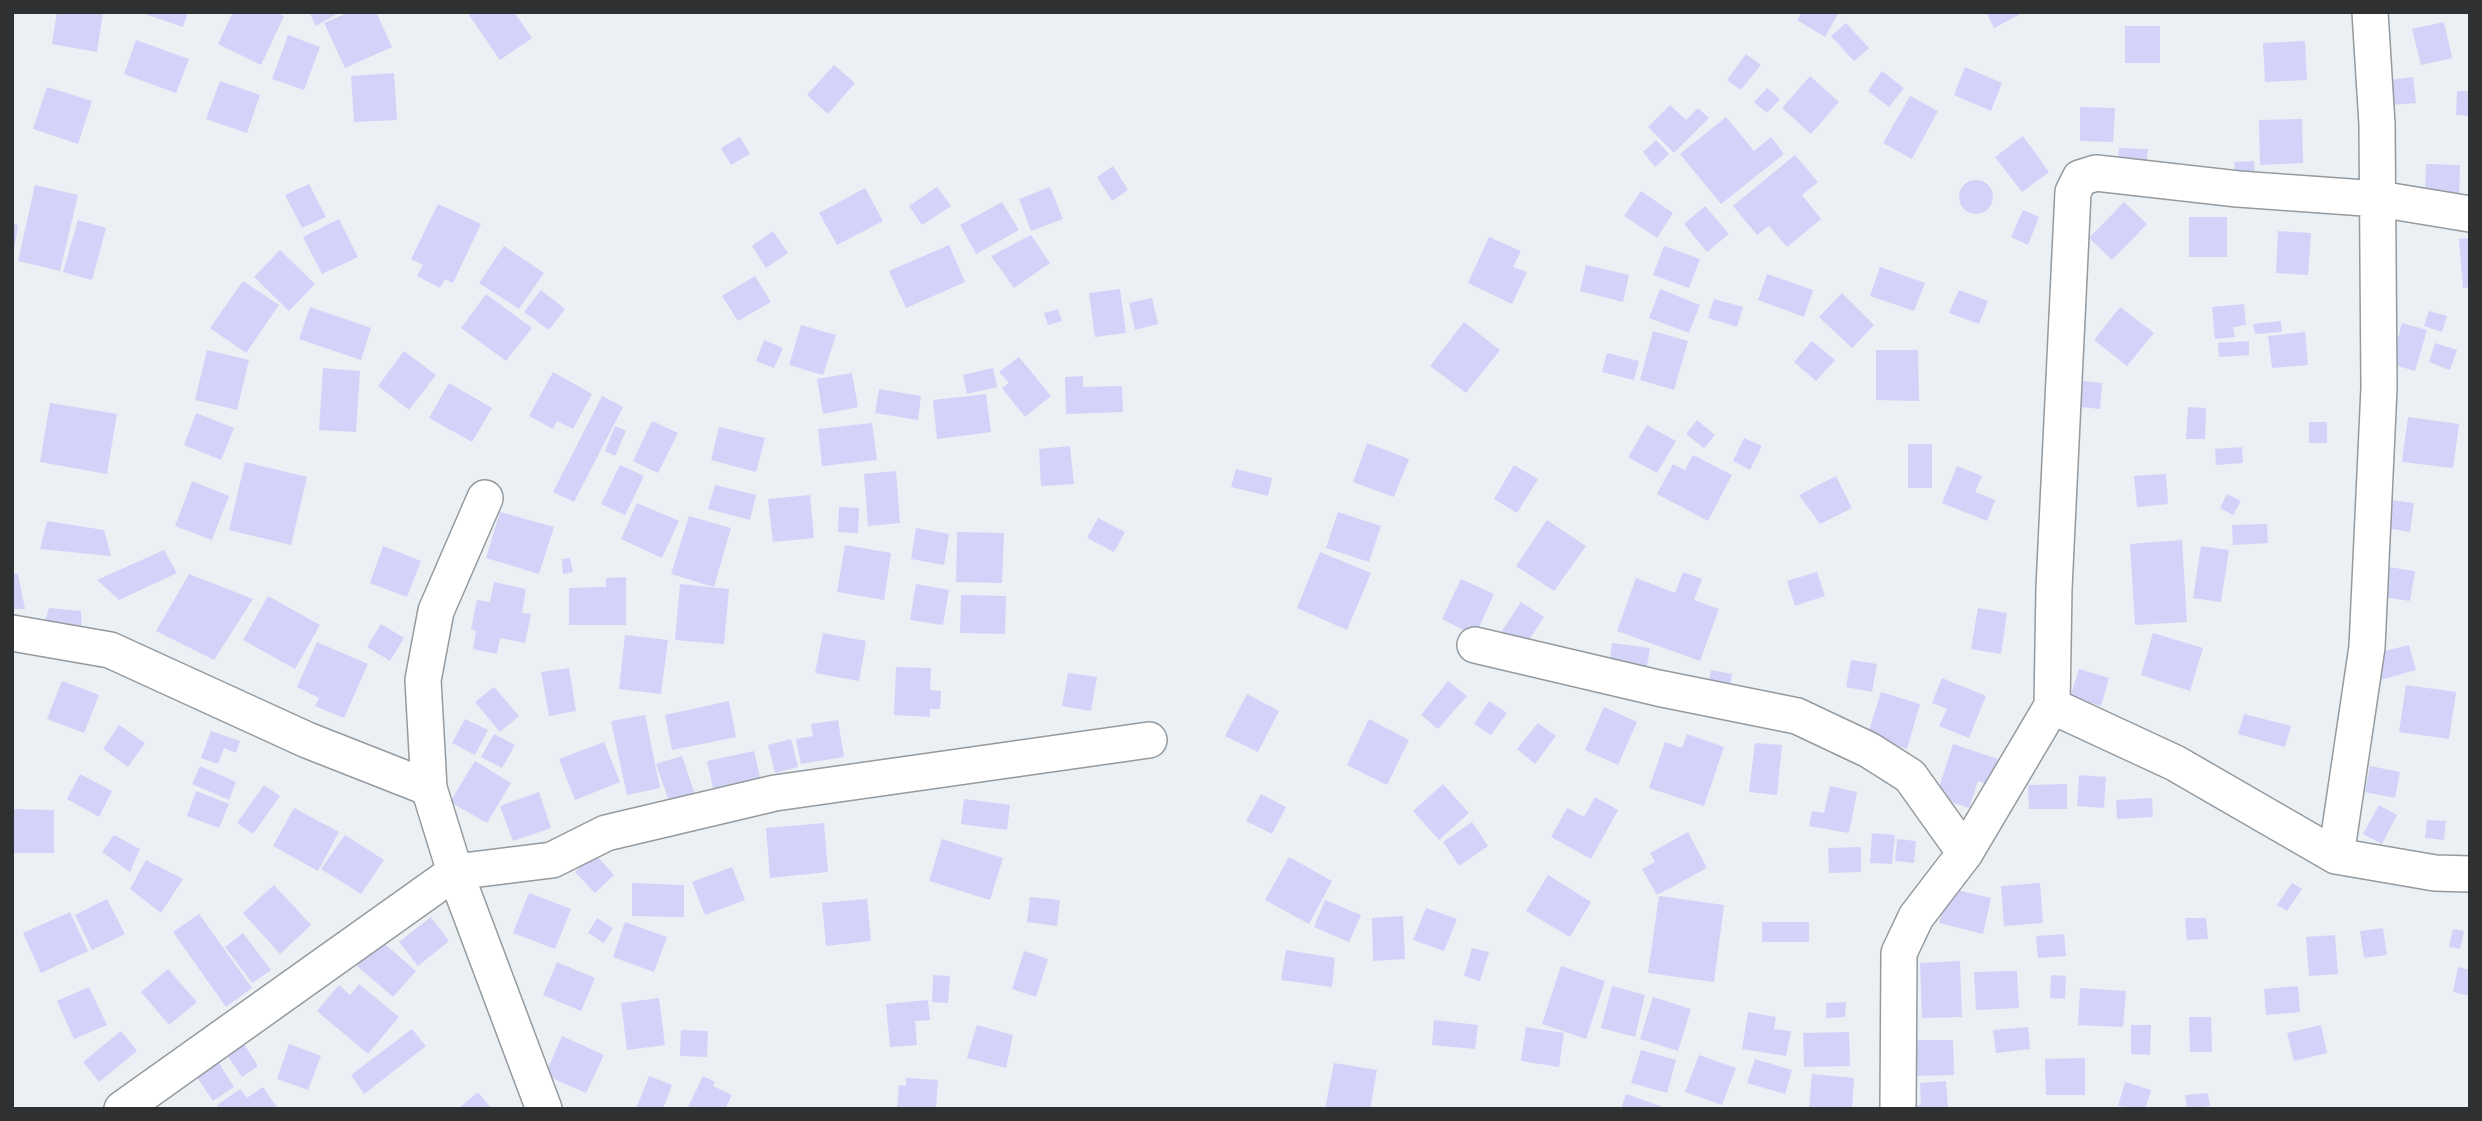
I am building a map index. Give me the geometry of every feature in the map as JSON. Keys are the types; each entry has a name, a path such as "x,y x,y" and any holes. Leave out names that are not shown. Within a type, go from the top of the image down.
{"street":[{"path":"2336,856 2367,647 2379,388 2379,199 2370,12"},
{"path":"1898,1109 1899,953 1916,917 1965,853 2052,706 2054,588 2073,192 2080,178 2096,173 2238,189 2379,199 2470,214"},
{"path":"485,498 436,611 423,680 429,788 455,872 544,1109"},
{"path":"12,633 110,650 307,740 429,788"},
{"path":"1475,645 1658,688 1797,716 1869,750 1910,776 1965,853"},
{"path":"2052,706 2175,763 2336,856 2435,873 2470,874"},
{"path":"122,1109 455,872 552,860 606,833 775,793 1149,740"}],"building":[{"path":"57,12 103,12 97,52 52,44"},
{"path":"139,12 188,12 183,27"},
{"path":"233,12 275,12 284,16 261,65 218,44"},
{"path":"309,12 340,12 316,26"},
{"path":"350,12 376,12 392,47 345,68 324,23"},
{"path":"473,12 514,12 532,38 500,60 469,15"},
{"path":"1802,12 1839,12 1825,37 1797,20"},
{"path":"1986,12 2024,12 1994,28"},
{"path":"2444,22 2452,58 2421,65 2412,29"},
{"path":"1846,23 1869,48 1854,61 1831,36"},
{"path":"2125,26 2160,26 2160,63 2125,63"},
{"path":"288,35 320,47 304,90 272,79"},
{"path":"136,40 189,59 176,93 124,74"},
{"path":"2305,41 2307,80 2265,82 2263,43"},
{"path":"1746,54 1761,65 1741,90 1727,80"},
{"path":"834,65 855,83 828,114 807,95"},
{"path":"1965,67 2002,83 1991,111 1954,95"},
{"path":"1882,71 1904,88 1889,107 1868,91"},
{"path":"394,73 397,120 354,122 351,76"},
{"path":"1810,76 1839,102 1811,134 1782,108"},
{"path":"2413,77 2416,103 2392,105 2390,80"},
{"path":"220,81 260,95 247,133 206,119"},
{"path":"47,87 92,101 78,144 33,129"},
{"path":"1767,88 1780,99 1767,113 1754,102"},
{"path":"2457,91 2470,91 2470,116 2456,115"},
{"path":"1910,96 1938,111 1912,159 1883,143"},
{"path":"1670,105 1686,120 1698,108 1709,118 1674,153 1648,127"},
{"path":"2080,107 2115,108 2113,142 2080,141"},
{"path":"1726,117 1754,151 1771,137 1784,154 1721,204 1680,154"},
{"path":"2302,119 2303,163 2260,165 2259,120"},
{"path":"2023,136 2049,172 2022,192 1995,157"},
{"path":"740,137 750,154 731,165 721,148"},
{"path":"1656,140 1669,154 1655,167 1643,152"},
{"path":"2119,148 2148,149 2146,165 2118,163"},
{"path":"1795,155 1818,182 1802,195 1821,219 1787,247 1769,226 1757,235 1733,206"},
{"path":"2254,161 2255,176 2236,178 2234,162"},
{"path":"2426,164 2460,165 2459,200 2425,199"},
{"path":"1113,166 1128,190 1112,201 1097,177"},
{"path":"1976,180 1988,185 1993,197 1988,209 1976,214 1964,209 1959,197 1964,185"},
{"path":"309,184 326,217 302,228 285,195"},
{"path":"35,185 78,195 60,271 18,261"},
{"path":"937,187 951,206 922,225 909,206"},
{"path":"1050,187 1063,219 1031,231 1019,199"},
{"path":"865,188 883,221 837,245 819,213"},
{"path":"1641,191 1673,213 1657,238 1624,216"},
{"path":"1002,202 1019,230 976,254 960,225"},
{"path":"2124,202 2147,224 2112,260 2089,238"},
{"path":"438,204 481,224 453,283 445,279 440,288 417,276 423,265 411,259"},
{"path":"1705,206 1729,234 1707,252 1684,224"},
{"path":"2023,210 2039,217 2028,245 2011,237"},
{"path":"2189,217 2227,217 2227,257 2189,257"},
{"path":"339,219 358,257 322,274 303,237"},
{"path":"78,220 106,228 92,280 63,272"},
{"path":"12,224 18,225 14,250 12,250"},
{"path":"773,231 788,253 766,268 752,246"},
{"path":"2278,231 2311,233 2308,275 2276,273"},
{"path":"1031,235 1050,263 1014,288 991,256"},
{"path":"1489,237 1521,251 1513,267 1527,272 1512,304 1468,283"},
{"path":"2470,238 2470,287 2463,288 2459,239"},
{"path":"949,245 965,282 906,308 889,271"},
{"path":"504,246 544,273 519,309 479,283"},
{"path":"1664,246 1700,259 1689,288 1653,275"},
{"path":"280,250 315,284 289,311 254,277"},
{"path":"1586,265 1629,275 1623,302 1580,291"},
{"path":"1880,267 1925,283 1914,311 1870,296"},
{"path":"1767,274 1813,290 1804,317 1758,300"},
{"path":"755,276 771,302 738,321 722,296"},
{"path":"243,281 279,305 246,353 210,328"},
{"path":"1120,289 1126,333 1095,337 1089,293"},
{"path":"1660,289 1700,305 1689,333 1649,318"},
{"path":"541,290 565,309 549,330 524,312"},
{"path":"1959,290 1988,301 1979,324 1949,313"},
{"path":"1842,293 1874,325 1852,348 1819,317"},
{"path":"486,294 532,328 506,361 461,328"},
{"path":"1152,298 1158,324 1135,330 1129,303"},
{"path":"1714,299 1743,307 1737,327 1708,318"},
{"path":"2244,304 2246,325 2233,327 2235,337 2215,339 2212,307"},
{"path":"310,307 371,328 361,360 299,339"},
{"path":"2120,307 2154,333 2127,366 2094,340"},
{"path":"1058,309 1062,321 1048,325 1044,313"},
{"path":"2429,311 2447,316 2442,332 2424,326"},
{"path":"2281,321 2282,332 2255,334 2253,324"},
{"path":"1464,322 1500,350 1466,393 1430,366"},
{"path":"2402,323 2427,330 2415,371 2391,364"},
{"path":"801,325 836,335 823,375 789,365"},
{"path":"1653,331 1688,341 1674,390 1640,380"},
{"path":"2305,332 2308,365 2272,368 2268,336"},
{"path":"764,340 783,348 774,368 756,361"},
{"path":"1812,341 1835,360 1816,381 1794,362"},
{"path":"2249,341 2249,355 2219,357 2218,343"},
{"path":"2435,343 2457,350 2450,370 2429,362"},
{"path":"207,350 249,360 237,410 195,400"},
{"path":"1876,350 1918,350 1919,401 1876,400"},
{"path":"404,351 436,375 409,410 378,386"},
{"path":"1607,353 1639,361 1634,380 1602,372"},
{"path":"1019,357 1051,396 1025,417 1002,388 1009,383 999,372"},
{"path":"323,368 360,371 356,432 319,430"},
{"path":"993,368 997,387 967,394 963,375"},
{"path":"553,372 592,394 573,429 557,421 553,429 529,416"},
{"path":"852,373 858,407 823,414 817,379"},
{"path":"1083,376 1083,387 1122,386 1123,412 1066,414 1065,377"},
{"path":"2083,381 2102,383 2100,409 2081,407"},
{"path":"449,383 492,408 472,442 429,418"},
{"path":"879,389 921,396 918,420 875,413"},
{"path":"986,394 991,432 937,439 933,400"},
{"path":"602,396 623,407 574,502 553,492"},
{"path":"50,403 117,414 107,474 40,462"},
{"path":"2188,407 2206,408 2205,439 2186,439"},
{"path":"196,413 234,428 221,460 184,445"},
{"path":"2408,417 2459,424 2453,468 2402,462"},
{"path":"1697,420 1715,435 1704,448 1686,434"},
{"path":"652,421 678,433 658,473 633,461"},
{"path":"2309,422 2327,422 2327,443 2309,443"},
{"path":"872,423 877,460 822,466 818,429"},
{"path":"1647,425 1676,441 1657,473 1628,457"},
{"path":"615,426 626,431 615,456 605,451"},
{"path":"719,427 765,438 756,472 711,460"},
{"path":"1744,438 1762,446 1750,470 1733,461"},
{"path":"1367,443 1409,459 1394,497 1353,482"},
{"path":"1908,444 1932,444 1932,488 1908,488"},
{"path":"1070,446 1074,484 1041,486 1039,449"},
{"path":"2242,447 2243,463 2216,465 2215,449"},
{"path":"1693,455 1732,475 1708,521 1657,494 1673,464 1685,470"},
{"path":"245,462 307,477 291,545 229,530"},
{"path":"620,465 644,476 625,515 601,504"},
{"path":"1514,465 1538,479 1517,513 1494,499"},
{"path":"1957,466 1982,476 1975,492 1995,500 1987,521 1942,503"},
{"path":"1236,469 1272,478 1268,496 1231,487"},
{"path":"896,471 900,523 868,526 864,474"},
{"path":"2166,474 2168,504 2137,507 2134,476"},
{"path":"1836,476 1852,508 1820,524 1799,495"},
{"path":"192,481 229,496 212,540 175,526"},
{"path":"715,485 756,495 750,520 708,509"},
{"path":"2227,494 2241,501 2233,515 2220,508"},
{"path":"810,495 814,538 773,542 768,499"},
{"path":"2391,500 2414,503 2410,532 2387,528"},
{"path":"637,503 679,521 662,558 621,539"},
{"path":"839,507 859,508 858,533 838,532"},
{"path":"500,512 554,527 539,574 486,558"},
{"path":"1338,512 1381,526 1369,562 1326,548"},
{"path":"689,516 731,528 714,587 671,574"},
{"path":"1098,518 1125,532 1114,552 1087,538"},
{"path":"1547,520 1586,546 1554,591 1516,566"},
{"path":"47,521 104,530 111,556 40,549"},
{"path":"2267,524 2268,543 2233,545 2232,525"},
{"path":"916,528 949,534 944,565 911,559"},
{"path":"957,532 1004,533 1002,583 956,582"},
{"path":"2182,540 2187,622 2135,625 2130,544"},
{"path":"845,545 891,553 884,600 837,592"},
{"path":"383,546 421,561 407,597 370,583"},
{"path":"2201,546 2229,550 2221,602 2193,598"},
{"path":"164,550 177,573 119,600 97,580"},
{"path":"1320,552 1371,573 1347,630 1297,608"},
{"path":"570,558 573,572 563,574 562,559"},
{"path":"2382,566 2415,571 2410,601 2377,596"},
{"path":"1683,572 1702,579 1694,600 1719,609 1700,661 1617,631 1636,578 1675,593"},
{"path":"1817,572 1825,596 1795,606 1787,581"},
{"path":"12,574 18,574 25,609 12,609"},
{"path":"189,574 253,599 214,660 156,631"},
{"path":"626,577 626,625 569,625 569,588 606,587 606,578"},
{"path":"1461,579 1494,594 1475,636 1442,619"},
{"path":"494,582 526,589 522,613 531,614 525,643 500,638 497,654 473,649 476,631 471,629 477,600 490,602"},
{"path":"680,584 729,589 724,644 675,640"},
{"path":"916,584 949,590 943,625 910,620"},
{"path":"961,595 1006,596 1005,634 960,633"},
{"path":"268,596 320,625 295,669 243,640"},
{"path":"1521,602 1544,617 1525,646 1502,631"},
{"path":"49,608 81,611 82,637 43,627"},
{"path":"1978,608 2007,613 2001,654 1971,649"},
{"path":"381,624 404,638 390,661 367,647"},
{"path":"823,633 866,641 859,681 815,673"},
{"path":"2153,633 2203,648 2190,691 2141,675"},
{"path":"625,635 668,640 661,694 619,689"},
{"path":"317,642 368,664 344,718 315,706 319,698 297,687"},
{"path":"1612,643 1650,648 1646,672 1609,667"},
{"path":"2409,645 2416,670 2380,680 2373,654"},
{"path":"1851,660 1877,664 1872,692 1846,687"},
{"path":"896,667 931,668 930,690 941,691 940,709 930,709 930,717 894,715"},
{"path":"569,668 576,711 549,716 541,672"},
{"path":"2079,669 2109,678 2101,706 2070,697"},
{"path":"1711,670 1732,674 1728,697 1707,693"},
{"path":"1068,673 1097,677 1091,711 1062,706"},
{"path":"1942,678 1986,696 1969,738 1939,726 1947,709 1932,703"},
{"path":"62,681 99,695 84,733 47,719"},
{"path":"1448,681 1467,696 1438,729 1421,715"},
{"path":"2406,685 2456,692 2449,739 2399,732"},
{"path":"494,687 519,716 500,732 475,702"},
{"path":"1881,692 1920,704 1907,749 1867,737"},
{"path":"1247,694 1279,711 1258,752 1225,736"},
{"path":"729,701 736,737 672,750 665,715"},
{"path":"1489,701 1507,713 1491,735 1474,724"},
{"path":"1604,707 1637,722 1618,765 1585,750"},
{"path":"2244,714 2291,726 2285,747 2238,734"},
{"path":"645,715 660,788 627,795 611,721"},
{"path":"465,719 488,730 475,755 452,743"},
{"path":"1369,719 1409,740 1387,785 1347,765"},
{"path":"838,720 844,757 801,764 796,739 813,736 811,724"},
{"path":"1538,723 1556,736 1535,764 1517,749"},
{"path":"119,725 145,743 128,767 103,749"},
{"path":"211,731 240,741 236,753 224,748 218,764 201,758"},
{"path":"494,734 515,745 502,768 481,757"},
{"path":"1687,734 1724,747 1704,806 1649,788 1665,742 1682,748"},
{"path":"791,739 798,767 775,773 768,745"},
{"path":"604,742 620,782 575,800 559,759"},
{"path":"1755,743 1782,745 1777,795 1749,792"},
{"path":"1953,744 1998,759 1989,785 1978,781 1969,808 1936,797"},
{"path":"754,751 760,778 713,788 707,761"},
{"path":"682,756 695,795 670,804 656,764"},
{"path":"475,761 511,783 487,823 450,802"},
{"path":"200,766 236,782 229,800 192,784"},
{"path":"2370,766 2400,772 2395,798 2365,792"},
{"path":"80,774 112,791 99,817 67,799"},
{"path":"2079,775 2106,777 2104,808 2077,806"},
{"path":"1443,784 1469,813 1439,840 1413,811"},
{"path":"2067,784 2067,809 2029,809 2028,785"},
{"path":"264,785 280,796 253,834 237,823"},
{"path":"1830,786 1857,792 1849,833 1809,826 1812,811 1824,813"},
{"path":"196,791 229,804 219,828 187,816"},
{"path":"539,792 551,828 513,841 500,806"},
{"path":"1261,794 1286,807 1272,834 1246,821"},
{"path":"1595,797 1618,810 1591,859 1551,837 1567,808 1584,817"},
{"path":"2152,798 2153,817 2117,819 2116,800"},
{"path":"964,799 1010,805 1007,830 961,824"},
{"path":"2379,805 2397,815 2382,844 2363,834"},
{"path":"294,808 339,832 318,871 273,846"},
{"path":"12,809 54,810 54,853 12,853"},
{"path":"2427,820 2446,821 2444,840 2425,838"},
{"path":"1472,822 1488,846 1459,866 1443,842"},
{"path":"824,823 828,872 770,878 766,828"},
{"path":"1688,832 1707,868 1657,895 1642,869 1655,862 1650,853"},
{"path":"1872,833 1895,835 1892,864 1870,863"},
{"path":"114,835 140,849 130,872 102,852"},
{"path":"345,835 384,860 361,894 321,869"},
{"path":"942,839 1003,858 990,900 929,881"},
{"path":"1897,839 1916,841 1914,863 1895,861"},
{"path":"1861,847 1861,872 1829,873 1828,848"},
{"path":"595,854 614,875 595,893 575,872"},
{"path":"1289,857 1332,881 1309,924 1265,900"},
{"path":"146,860 183,879 161,913 130,889"},
{"path":"732,867 745,900 705,915 692,882"},
{"path":"1548,875 1591,902 1570,937 1526,911"},
{"path":"632,883 684,885 684,917 632,916"},
{"path":"2040,883 2043,923 2004,926 2001,886"},
{"path":"2292,883 2302,889 2287,911 2277,905"},
{"path":"274,885 311,925 280,954 243,913"},
{"path":"1948,888 1991,898 1983,934 1939,923"},
{"path":"529,893 571,909 555,949 513,933"},
{"path":"1659,896 1724,905 1714,982 1648,973"},
{"path":"1030,897 1060,900 1057,926 1027,922"},
{"path":"107,899 125,934 92,950 75,915"},
{"path":"867,899 871,941 826,946 822,903"},
{"path":"1325,900 1361,915 1349,942 1314,927"},
{"path":"1426,908 1457,919 1444,951 1413,940"},
{"path":"70,912 88,951 41,973 23,933"},
{"path":"199,914 252,988 226,1007 173,932"},
{"path":"1403,916 1405,959 1373,961 1372,918"},
{"path":"431,917 449,941 418,966 399,942"},
{"path":"597,918 613,928 604,943 588,933"},
{"path":"2185,918 2206,918 2208,939 2187,940"},
{"path":"625,922 667,937 654,972 613,957"},
{"path":"1762,922 1809,922 1809,942 1762,942"},
{"path":"2383,928 2387,955 2364,958 2360,931"},
{"path":"2453,929 2464,931 2460,949 2449,947"},
{"path":"243,933 271,970 252,983 225,947"},
{"path":"2064,934 2066,956 2038,958 2036,936"},
{"path":"2335,935 2338,974 2309,976 2306,937"},
{"path":"380,940 416,971 393,997 357,966"},
{"path":"1472,948 1489,952 1480,981 1464,976"},
{"path":"1286,950 1335,958 1332,987 1281,980"},
{"path":"1024,951 1048,959 1036,997 1012,989"},
{"path":"1960,961 1962,1017 1922,1018 1920,963"},
{"path":"557,962 595,978 581,1011 543,995"},
{"path":"1561,966 1605,981 1586,1039 1542,1024"},
{"path":"2458,967 2470,970 2470,996 2453,992"},
{"path":"168,969 197,1002 169,1025 141,992"},
{"path":"2017,971 2019,1008 1976,1010 1974,972"},
{"path":"933,975 950,976 948,1003 932,1002"},
{"path":"2051,975 2066,976 2065,999 2050,998"},
{"path":"359,984 399,1017 368,1054 317,1011 339,985 350,995"},
{"path":"1612,986 1645,995 1635,1037 1601,1028"},
{"path":"2298,986 2300,1012 2266,1015 2264,989"},
{"path":"89,987 107,1025 74,1039 57,1001"},
{"path":"2080,988 2126,991 2123,1027 2078,1025"},
{"path":"1653,997 1691,1009 1678,1051 1640,1039"},
{"path":"659,998 665,1045 627,1050 621,1003"},
{"path":"928,1000 930,1020 915,1021 917,1045 890,1047 886,1004"},
{"path":"1846,1002 1845,1017 1826,1018 1826,1003"},
{"path":"1748,1012 1776,1017 1774,1029 1791,1031 1786,1056 1742,1049"},
{"path":"2189,1017 2211,1017 2212,1052 2190,1052"},
{"path":"1434,1020 1478,1025 1475,1049 1432,1045"},
{"path":"977,1025 1013,1035 1006,1068 967,1058"},
{"path":"2131,1025 2151,1025 2150,1055 2131,1054"},
{"path":"2321,1025 2327,1053 2294,1061 2287,1033"},
{"path":"1526,1027 1564,1033 1559,1067 1521,1061"},
{"path":"2028,1027 2030,1049 1996,1053 1993,1030"},
{"path":"412,1029 426,1046 364,1094 351,1075"},
{"path":"681,1030 708,1031 707,1057 680,1056"},
{"path":"121,1031 137,1051 99,1082 83,1062"},
{"path":"1849,1032 1850,1066 1804,1067 1803,1033"},
{"path":"562,1036 604,1055 586,1093 545,1075"},
{"path":"1910,1040 1953,1040 1954,1075 1911,1076"},
{"path":"244,1044 258,1066 242,1077 227,1055"},
{"path":"289,1044 321,1056 308,1090 277,1079"},
{"path":"1641,1050 1676,1060 1667,1093 1631,1083"},
{"path":"214,1055 234,1087 213,1101 192,1070"},
{"path":"1699,1055 1736,1068 1722,1105 1685,1092"},
{"path":"2085,1058 2085,1095 2046,1095 2045,1059"},
{"path":"1755,1059 1792,1070 1785,1094 1747,1083"},
{"path":"1334,1063 1377,1070 1370,1109 1325,1109"},
{"path":"1812,1074 1854,1078 1852,1109 1809,1109"},
{"path":"649,1076 672,1085 663,1109 636,1109"},
{"path":"703,1076 715,1082 713,1086 732,1095 725,1109 688,1107"},
{"path":"906,1078 938,1080 936,1109 897,1109 899,1085 906,1086"},
{"path":"1946,1081 1948,1109 1903,1109 1902,1106 1921,1105 1920,1083"},
{"path":"2125,1082 2151,1090 2145,1109 2118,1106"},
{"path":"263,1087 278,1109 220,1109 217,1105 240,1089 247,1098"},
{"path":"478,1092 492,1109 458,1109"},
{"path":"2208,1093 2210,1106 2187,1109 2185,1095"},
{"path":"1626,1094 1666,1108 1666,1109 1621,1109"}]}
